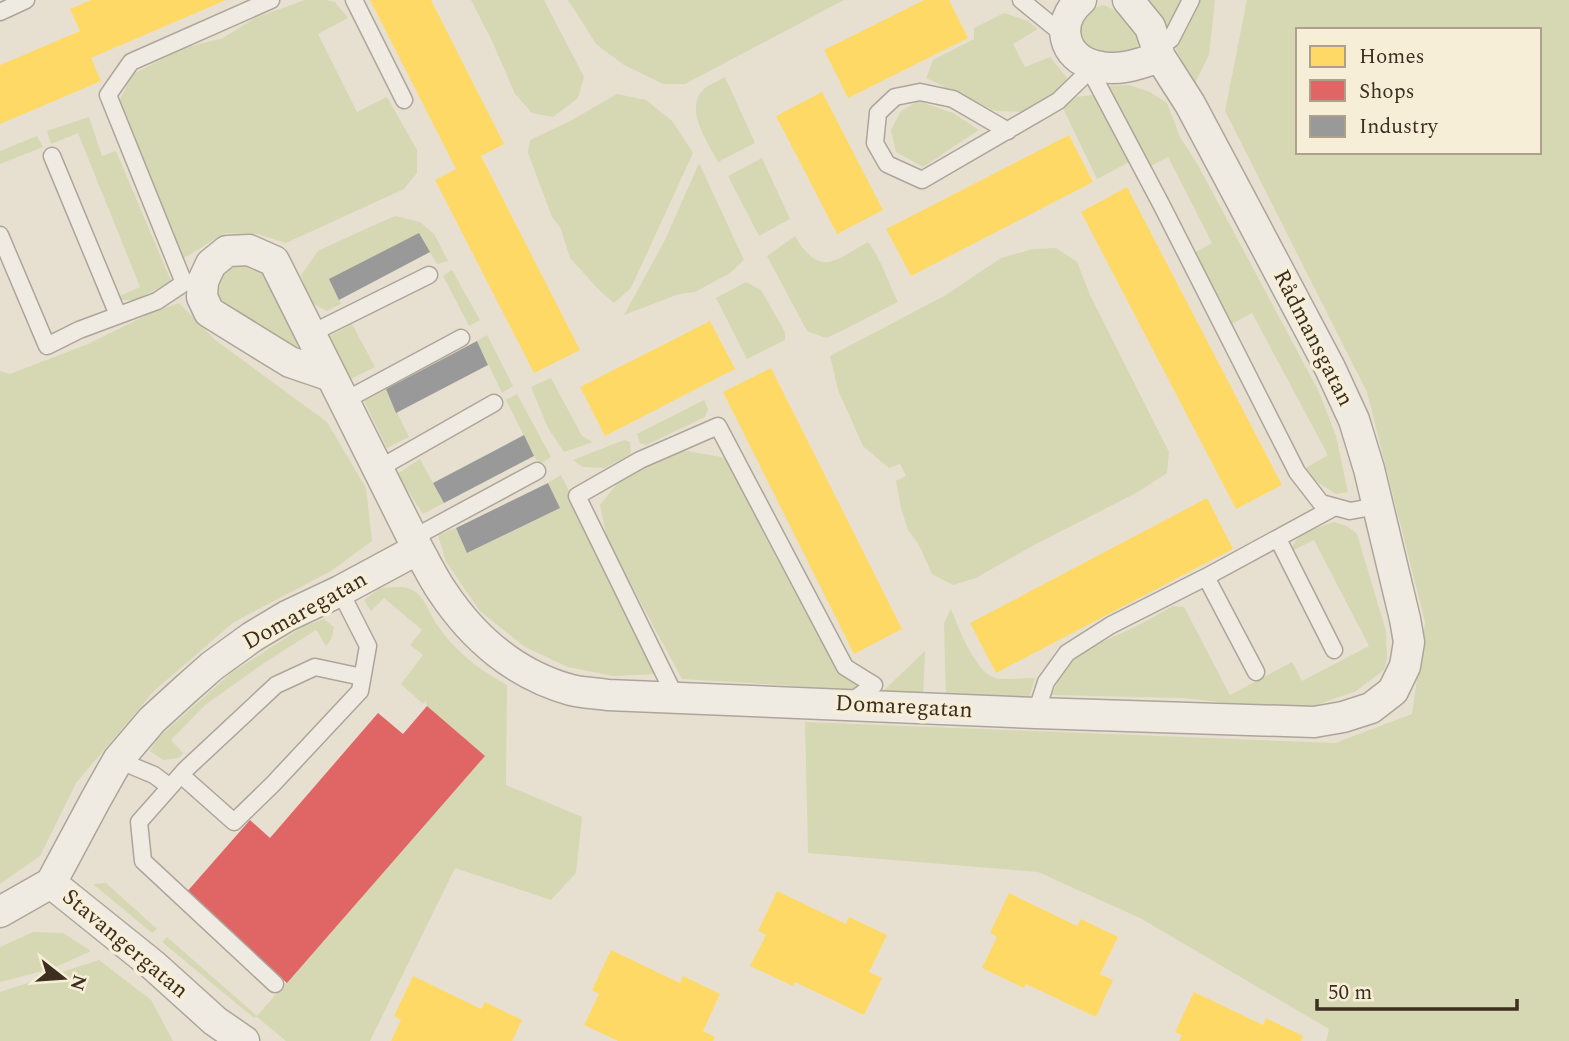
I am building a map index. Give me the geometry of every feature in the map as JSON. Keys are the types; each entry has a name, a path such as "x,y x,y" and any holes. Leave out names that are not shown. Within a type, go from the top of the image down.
{"street":[{"path":"1081,0 1073,6 1066,20 1065,36 1070,51 1083,61 1097,66 1126,68 1159,53"},
{"name":"Rådmansgatan","path":"1128,0 1150,27 1159,53 1190,104 1330,368 1354,420 1369,469 1409,642"},
{"name":"Domaregatan","path":"194,282 227,251 250,250 274,261 415,543 442,591 464,622 487,645 540,679 572,690 608,695 1314,722 1371,708 1393,691 1405,666 1409,642"},
{"path":"194,282 209,313 289,362 338,388"},
{"name":"Domaregatan","path":"51,883 118,760 152,720 212,666 252,637 287,616 340,591 415,543"},
{"name":"Stavangergatan","path":"0,912 51,883 153,965 211,1031 244,1041"}],"lane":[{"path":"0,12 26,0"},
{"path":"0,235 47,346 79,330 157,301 194,282 108,95 131,62 271,0"},
{"path":"354,0 404,100"},
{"path":"1021,0 1065,36"},
{"path":"1159,53 1171,39 1191,0"},
{"path":"1008,131 953,99 920,92 895,96 878,113 875,143 887,164 922,180 1008,131 1058,101 1090,70 1297,472 1321,503 1350,511 1377,506"},
{"path":"52,156 118,315"},
{"path":"310,334 429,275"},
{"path":"338,388 461,338"},
{"path":"378,469 494,403"},
{"path":"675,696 577,496 640,460 718,426 845,667 874,685 847,704"},
{"path":"415,543 537,471"},
{"path":"1036,713 1046,682 1068,653 1111,625 1335,507"},
{"path":"1278,539 1334,650"},
{"path":"1206,577 1256,672"},
{"path":"118,760 176,781 234,821 273,784 360,691 368,646 340,591"},
{"path":"275,984 143,861 139,822 176,781 276,684 315,667 362,677"}],"green space":[{"path":"305,0 335,2 348,18 318,34 357,112 387,97 417,150 417,173 404,189 286,243 257,234 225,233 184,258 148,179 118,103 133,74 184,48 223,38 255,18"},
{"path":"471,0 544,0 584,77 578,98 553,117 532,113 515,94"},
{"path":"568,0 844,0 685,84 663,84 624,65 596,44"},
{"path":"1144,0 1215,0 1209,55 1194,85 1164,25"},
{"path":"1247,0 1569,0 1569,1041 1326,1041 1329,1029 1140,918 1038,872 808,853 805,722 1335,743 1412,714 1425,622 1367,392 1225,111"},
{"path":"1103,5 1124,16 1134,27 1138,40 1137,48 1106,56 1091,51 1076,33 1089,10"},
{"path":"1004,13 1028,21 1038,29 1013,44 1025,67 1050,57 1068,79 1056,93 1022,112 995,111 926,78 933,60 974,39 974,28"},
{"path":"725,77 755,143 718,162 699,125 696,106 704,89"},
{"path":"1129,85 1150,92 1167,103 1180,137 1198,165 1319,392 1336,436 1348,492 1336,494 1314,480 1306,468 1328,455 1252,313 1230,325 1192,254 1212,243 1168,157 1147,168 1141,149 1108,86"},
{"path":"617,94 646,100 672,121 693,153 631,288 614,303 570,258 560,227 552,217 528,153 530,140"},
{"path":"1093,95 1104,108 1131,161 1097,179 1063,108 1076,97"},
{"path":"918,101 953,113 979,130 923,167 896,152 891,130 901,111"},
{"path":"89,117 102,156 116,151 171,281 136,300 122,300 120,296 140,287 78,133 51,144 47,131"},
{"path":"37,136 43,147 0,164 0,151"},
{"path":"762,158 790,219 759,236 728,176"},
{"path":"699,163 744,260 730,273 695,292 679,294 624,315 665,240"},
{"path":"395,216 420,222 434,234 448,261 437,264 419,234 339,300 341,304 327,311 310,302 301,275 318,251"},
{"path":"795,236 812,257 828,262 837,260 868,242 881,263 898,302 826,338 807,331 767,256"},
{"path":"1056,248 1077,262 1090,295 1169,452 1167,473 1138,492 976,578 953,585 932,574 918,543 908,530 896,481 906,476 900,464 889,468 863,446 838,390 830,356 946,295 1001,258 1033,249"},
{"path":"242,262 256,265 262,272 296,339 298,346 294,352 226,308 215,293 215,281 226,266"},
{"path":"452,270 480,320 469,326 443,276"},
{"path":"746,282 761,290 785,332 785,340 747,359 716,298"},
{"path":"179,303 214,339 327,422 366,488 372,541 331,571 234,622 154,691 76,783 40,856 0,884 0,371 10,374 88,344 153,312"},
{"path":"352,324 375,367 351,379 330,336"},
{"path":"487,335 513,386 502,393 477,341"},
{"path":"551,378 582,436 593,442 564,452 548,428 531,387"},
{"path":"386,389 409,437 387,448 364,401"},
{"path":"517,394 551,457 540,464 506,400"},
{"path":"704,400 708,409 705,417 646,445 640,443 637,434"},
{"path":"624,440 630,442 631,454 605,468 583,467 573,460"},
{"path":"681,450 727,458 833,662 864,685 856,695 796,686 682,679 607,540 600,505 620,480"},
{"path":"420,459 444,503 423,514 397,474"},
{"path":"561,475 659,674 613,676 568,667 525,647 480,611 446,562 438,535 456,528 468,553 560,508 548,483"},
{"path":"1334,522 1347,526 1357,534 1386,631 1387,659 1384,670 1356,691 1308,708 1183,698 1052,695 1064,668 1080,652 1173,606 1184,607 1230,695 1292,662 1302,681 1369,646 1314,540 1292,551 1293,545 1302,535"},
{"path":"404,587 413,590 425,603 452,644 477,666 507,685 506,785 582,817 576,873 551,900 455,868 370,1041 286,1041 162,942 167,937 257,1016 484,757 427,706 426,700 423,704 401,684 423,655 410,645 422,630 384,598 371,611 364,600 380,588"},
{"path":"951,609 968,648 988,674 999,679 1035,678 1028,701 946,698 944,623"},
{"path":"324,619 334,627 331,640 326,646 316,630 205,705 171,740 183,753 179,758 163,760 150,751 157,739 231,673 304,626"},
{"path":"925,651 923,698 880,694"},
{"path":"106,883 157,929 152,933 93,884"},
{"path":"33,932 63,933 91,951 51,969 0,982 0,947"},
{"path":"99,960 151,1000 173,1041 0,1041 0,992"}],"building: Homes":[{"path":"91,0 226,0 91,58 101,81 0,124 0,65 80,31 70,9"},
{"path":"370,0 431,0 504,144 481,156 580,350 534,373 435,180 456,169"},
{"path":"924,0 949,0 968,38 848,98 824,50"},
{"path":"822,92 883,210 837,234 776,116"},
{"path":"1069,135 1093,182 911,276 886,229"},
{"path":"1127,187 1282,485 1236,509 1081,212"},
{"path":"710,321 735,369 605,436 580,387"},
{"path":"771,368 902,629 854,654 723,392"},
{"path":"1207,498 1233,549 996,673 970,623"},
{"path":"777,891 846,924 849,917 887,935 869,972 882,978 864,1015 795,982 793,986 750,966 766,935 758,931"},
{"path":"1009,893 1077,926 1081,919 1118,937 1100,974 1113,980 1096,1017 1026,984 1024,988 982,968 997,937 990,933"},
{"path":"611,950 680,983 683,976 720,994 703,1031 715,1037 713,1041 618,1041 584,1025 599,994 592,990"},
{"path":"413,976 481,1009 485,1002 522,1020 512,1041 391,1041 401,1020 394,1016"},
{"path":"1194,992 1263,1025 1266,1018 1303,1036 1301,1041 1179,1041 1182,1035 1175,1032"}],"building: Shops":[{"path":"427,706 485,756 287,983 185,894 250,820 270,838 378,713 403,734"}],"building: Industry":[{"path":"419,233 430,252 339,300 329,279"},
{"path":"477,341 488,365 396,413 386,389"},
{"path":"524,435 534,456 444,503 433,483"},
{"path":"548,483 560,508 467,553 456,528"}]}
